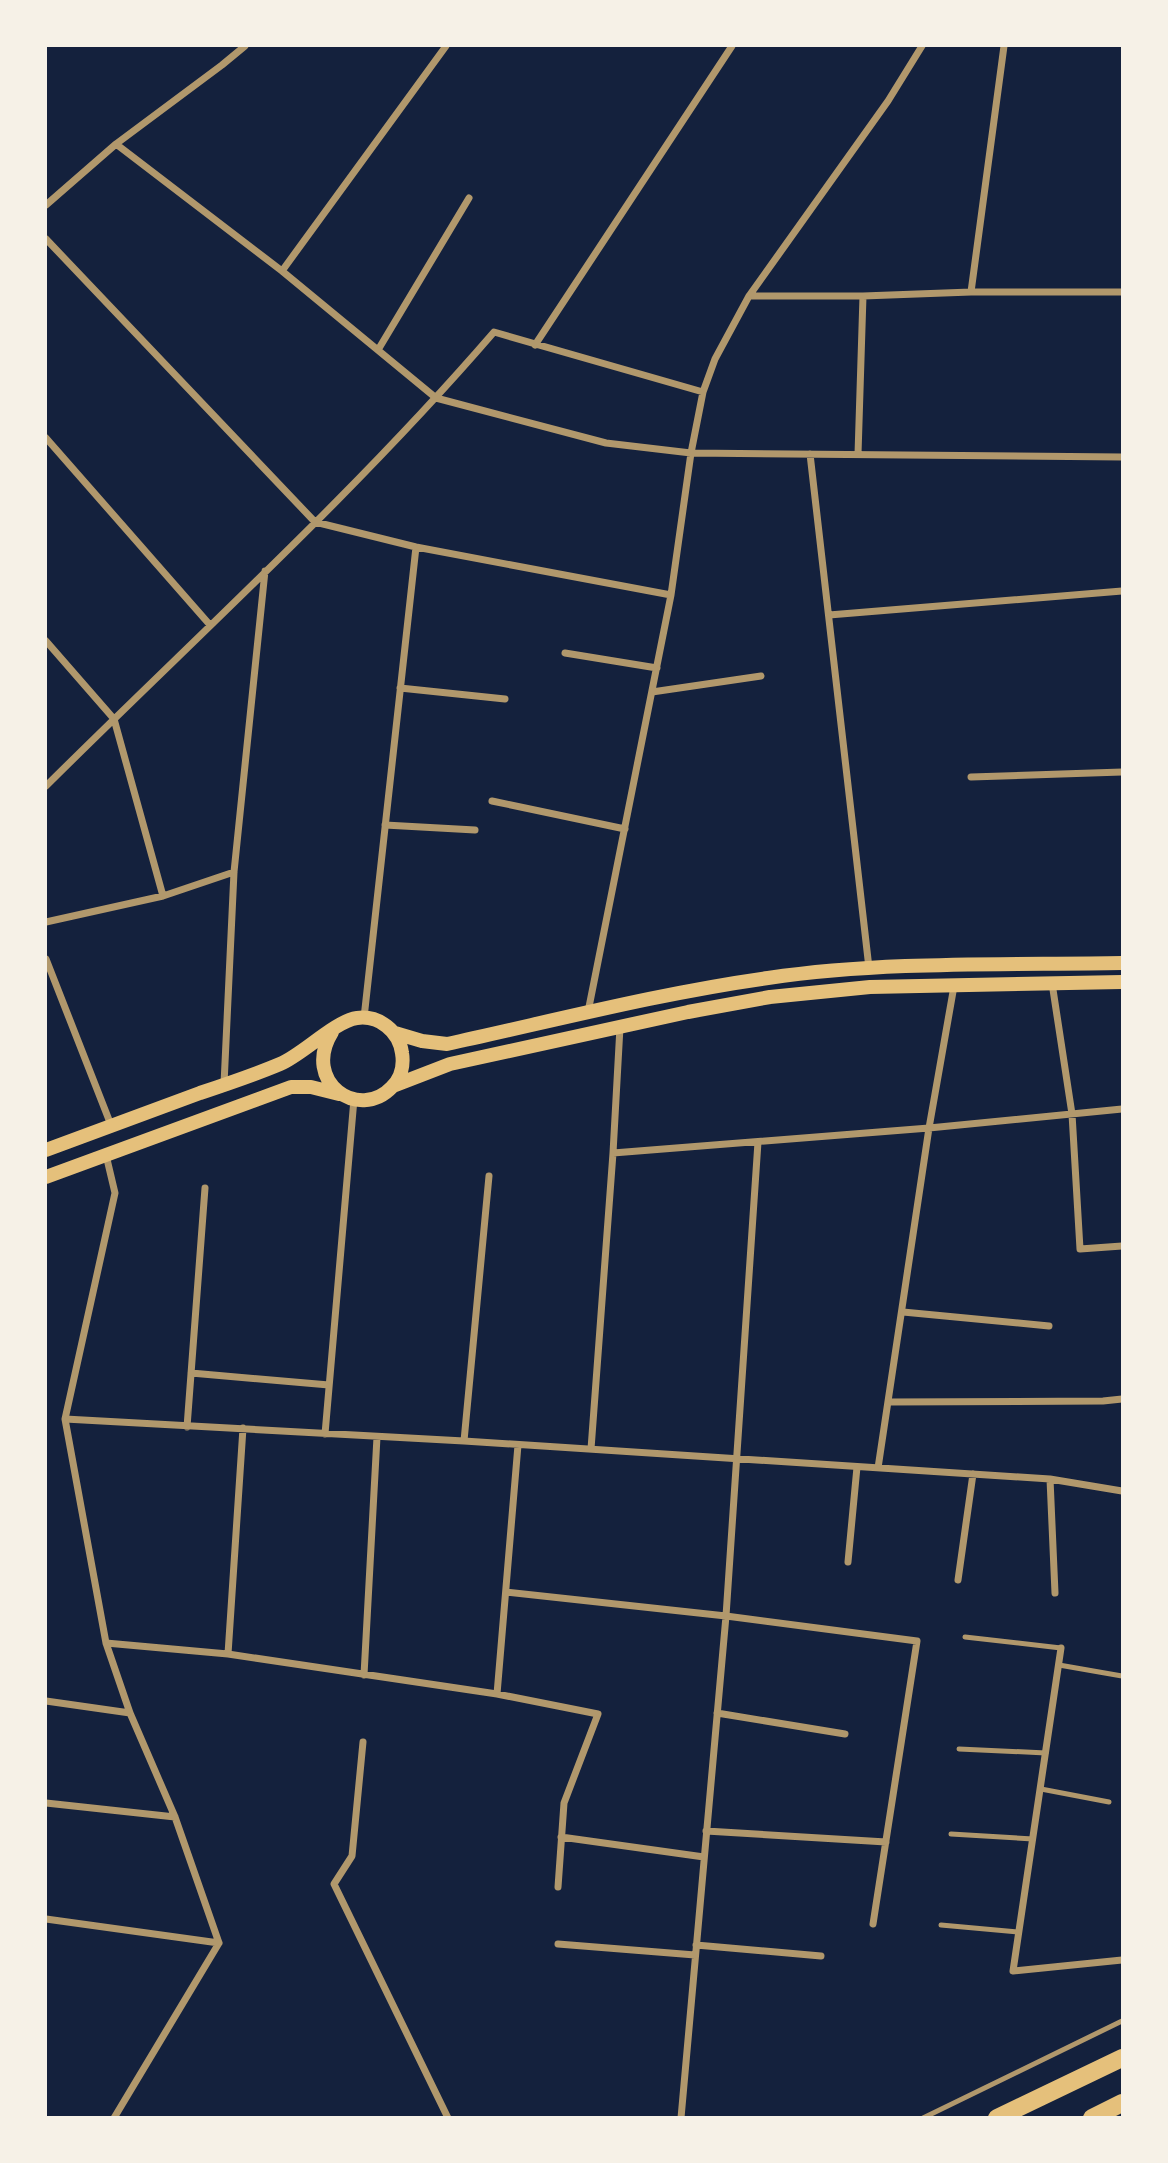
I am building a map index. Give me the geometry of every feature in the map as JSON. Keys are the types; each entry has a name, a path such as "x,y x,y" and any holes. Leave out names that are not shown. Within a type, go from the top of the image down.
{"main road":[{"path":"46,1150 282,1063 343,1023 357,1018 371,1018 395,1033 422,1041 447,1044 684,992 767,978 869,968 1122,963"},
{"path":"393,1086 450,1064 770,997 870,987 1122,982"},
{"path":"332,1032 324,1044 321,1058 324,1072 330,1084 347,1097"},
{"path":"46,1177 291,1087 311,1087 368,1100 382,1095 393,1086 401,1074 404,1060 395,1033"},
{"path":"997,2118 1122,2058"},
{"path":"1092,2118 1122,2103"}],"street":[{"path":"46,205 116,144 245,46"},
{"path":"282,271 446,46"},
{"path":"535,345 732,46"},
{"path":"588,1014 671,595 691,453 703,392 715,359 749,296 888,101 922,46"},
{"path":"971,292 1004,46"},
{"path":"116,144 282,271 436,398 606,443 691,453 1122,457"},
{"path":"378,350 469,198"},
{"path":"46,239 315,522 416,547 671,595"},
{"path":"749,296 971,292 1122,293"},
{"path":"858,454 863,296"},
{"path":"46,786 315,522 436,398 494,332 703,392"},
{"path":"46,439 210,625"},
{"path":"810,454 869,968"},
{"path":"363,1018 416,547"},
{"path":"224,1085 234,872 265,571"},
{"path":"829,615 1122,591"},
{"path":"46,641 114,719 163,896"},
{"path":"565,653 657,668"},
{"path":"652,692 761,676"},
{"path":"400,688 505,699"},
{"path":"971,777 1122,772"},
{"path":"492,801 625,829"},
{"path":"385,825 475,830"},
{"path":"46,922 163,896 234,872"},
{"path":"46,959 111,1126"},
{"path":"1052,984 1072,1114 1080,1250 1122,1246"},
{"path":"878,1468 929,1128 954,986"},
{"path":"591,1449 620,1027"},
{"path":"325,1434 347,1097"},
{"path":"613,1153 929,1128 1122,1109"},
{"path":"681,2118 726,1616 758,1142"},
{"path":"106,1155 115,1193 65,1419 106,1643 130,1713 175,1817 219,1943"},
{"path":"464,1441 489,1176"},
{"path":"187,1427 205,1188"},
{"path":"903,1312 1049,1326"},
{"path":"191,1373 329,1385"},
{"path":"889,1402 1122,1399"},
{"path":"65,1419 464,1441 1050,1479 1122,1491"},
{"path":"228,1654 243,1428"},
{"path":"364,1675 377,1437"},
{"path":"497,1694 518,1445"},
{"path":"848,1562 857,1467"},
{"path":"958,1580 973,1474"},
{"path":"1050,1479 1055,1593"},
{"path":"506,1592 726,1616 917,1641 873,1924"},
{"path":"106,1643 228,1654 497,1694 598,1714 564,1803 558,1887"},
{"path":"1061,1648 1013,1970 1122,1960"},
{"path":"46,1702 130,1713"},
{"path":"717,1713 845,1734"},
{"path":"363,1742 352,1856 334,1884 448,2118"},
{"path":"46,1803 175,1817"},
{"path":"706,1830 886,1842"},
{"path":"561,1837 704,1857"},
{"path":"46,1919 219,1943"},
{"path":"114,2118 219,1943"},
{"path":"558,1944 695,1955"},
{"path":"696,1945 821,1956"}],"lane":[{"path":"965,1637 1061,1648"},
{"path":"1059,1665 1122,1676"},
{"path":"959,1749 1046,1753"},
{"path":"1041,1789 1109,1802"},
{"path":"951,1834 1033,1839"},
{"path":"941,1925 1019,1932"},
{"path":"923,2118 1122,2021"}]}
